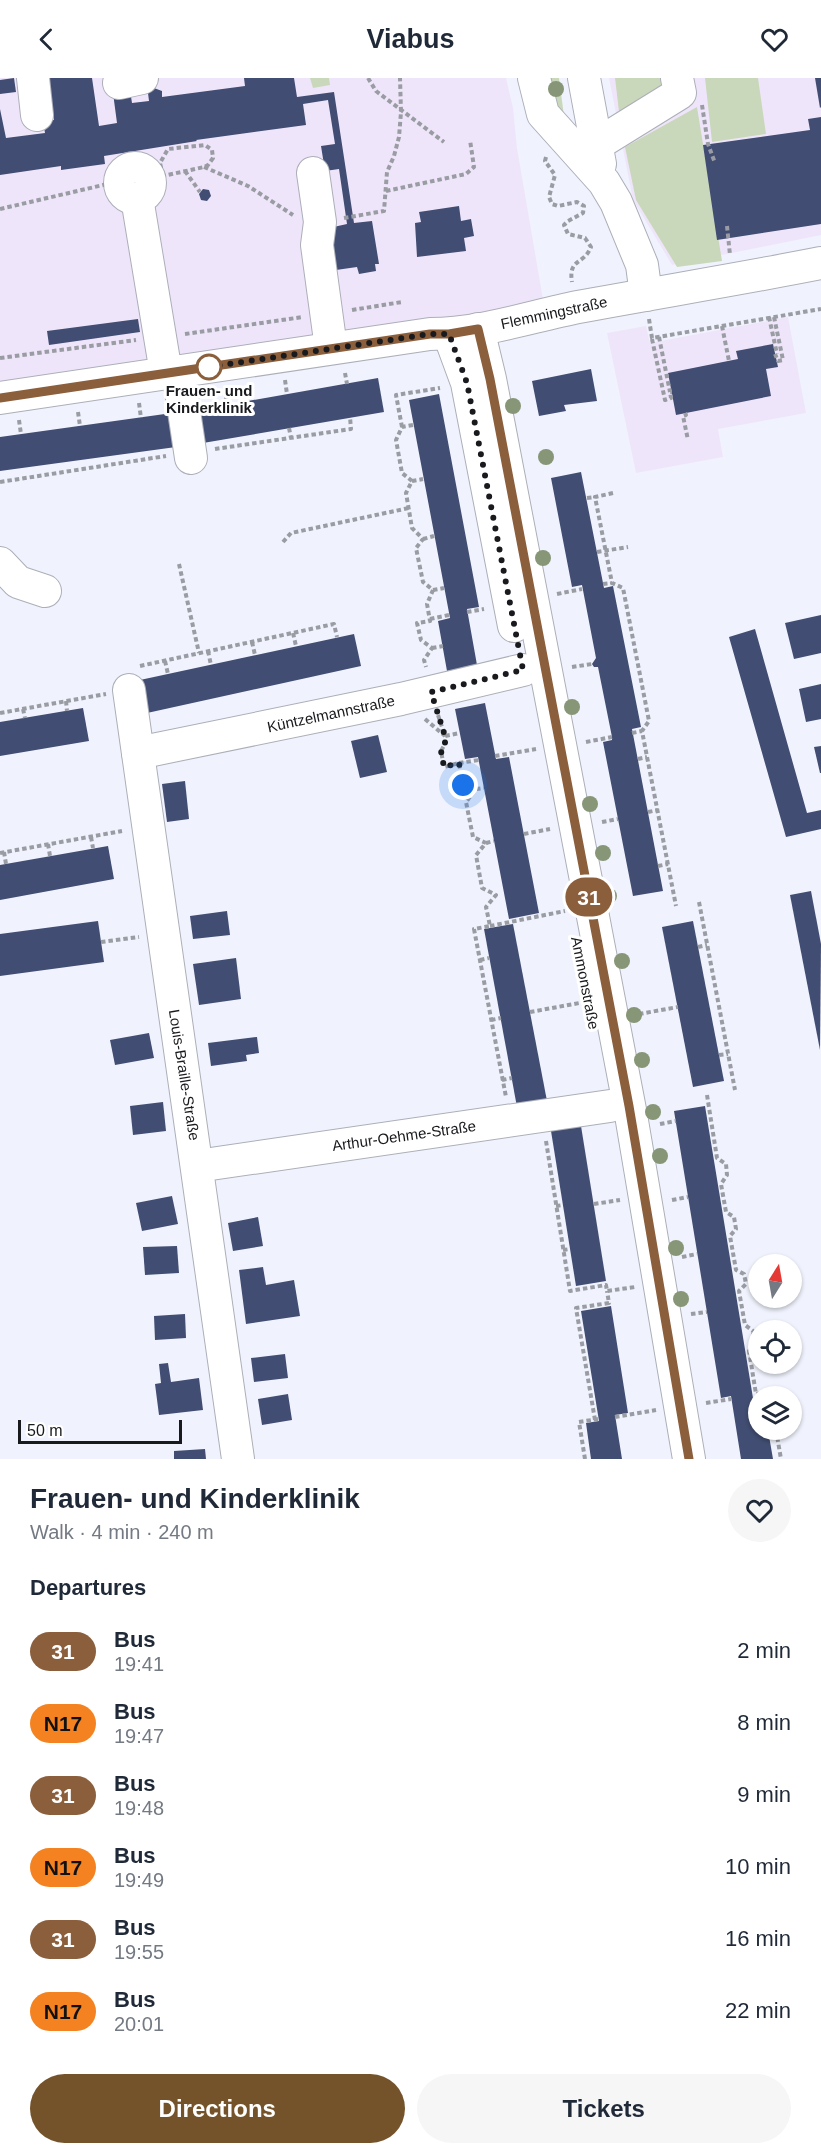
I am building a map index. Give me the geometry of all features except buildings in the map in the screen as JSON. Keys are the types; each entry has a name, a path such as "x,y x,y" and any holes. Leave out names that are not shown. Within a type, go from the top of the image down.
{"street":[{"path":"33,78 37,115"},
{"path":"534,78 543,114 604,182 616,202 642,265 646,312"},
{"path":"584,78 604,182"},
{"path":"596,145 689,87"},
{"path":"313,173 320,222 317,245 331,348"},
{"path":"139,176 160,337 172,372 191,458"},
{"name":"Flemmingstraße","path":"0,398 331,348 430,334 463,332 575,308 646,312 821,263"},
{"name":"Ammonstraße","path":"463,332 467,383 610,1106 668,1459"},
{"name":"Ammonstraße","path":"463,332 490,379 629,1106 689,1459"},
{"path":"0,563 18,582 45,591"},
{"name":"Küntzelmannstraße","path":"138,753 416,695 523,670"},
{"name":"Louis-Braille-Straße","path":"130,679 147,826 238,1459"},
{"name":"Arthur-Oehme-Straße","path":"197,1166 610,1106"}],"path":[{"path":"368,78 376,91 444,142"},
{"path":"204,167 248,186 286,212 303,219 320,222 384,211 387,172 399,137 400,78"},
{"path":"689,87 715,163"},
{"path":"386,191 466,174 474,167 470,140"},
{"path":"0,209 139,176 204,167 213,158 209,147 205,145 168,149 159,163 139,176"},
{"path":"550,153 545,161 555,178 550,192 550,201 555,206 577,202 584,206 583,213 568,220 564,225 568,234 585,238 590,244 589,252 571,269 573,290"},
{"path":"185,171 200,192"},
{"path":"727,226 729,251"},
{"path":"0,358 402,302"},
{"path":"652,338 821,309"},
{"path":"646,312 665,400 671,398 671,392 658,337"},
{"path":"772,317 783,360 778,361 776,354 772,317"},
{"path":"722,326 729,361"},
{"path":"423,479 412,481 402,473 396,440 402,427 396,395 467,383"},
{"path":"686,413 686,416 683,416 688,440"},
{"path":"402,427 413,425"},
{"path":"289,428 291,438"},
{"path":"412,481 406,492 412,528 423,539"},
{"path":"586,498 613,493"},
{"path":"595,496 612,583"},
{"path":"283,542 291,533 409,508"},
{"path":"434,536 423,539 416,548 423,582 433,590 444,588"},
{"path":"597,552 628,546"},
{"path":"178,564 199,653"},
{"path":"603,584 612,583 622,588 649,721 642,731 632,733"},
{"path":"559,604 557,594 582,588"},
{"path":"430,619 427,604 433,590"},
{"path":"619,612 627,610"},
{"path":"432,648 421,640 417,623 449,615"},
{"path":"0,713 66,701 130,679 165,661 199,653 334,624 337,637"},
{"path":"293,633 296,646"},
{"path":"252,642 255,655"},
{"path":"442,646 432,648 424,660 416,695 445,736 445,744 441,751 444,767 478,760"},
{"path":"208,651 211,665"},
{"path":"569,657 573,678"},
{"path":"424,660 416,695 445,736"},
{"path":"165,661 168,674"},
{"path":"571,667 592,664"},
{"path":"636,701 644,699"},
{"path":"66,701 67,711"},
{"path":"23,709 24,718"},
{"path":"584,731 588,753"},
{"path":"642,731 676,906"},
{"path":"445,736 460,733"},
{"path":"586,742 612,736"},
{"path":"495,756 538,748"},
{"path":"638,759 647,757"},
{"path":"459,763 463,785 476,789 484,788"},
{"path":"476,789 466,801 468,813 473,837 486,843"},
{"path":"648,812 658,810"},
{"path":"604,834 602,822 618,819"},
{"path":"6,864 2,853 147,826"},
{"path":"524,834 554,828"},
{"path":"91,837 93,848"},
{"path":"494,841 486,843 476,855 482,888 496,895"},
{"path":"48,844 50,856"},
{"path":"658,866 668,864"},
{"path":"490,926 486,907 496,895 504,893"},
{"path":"699,902 735,1090"},
{"path":"510,1121 474,928 570,910"},
{"path":"101,942 163,934"},
{"path":"698,946 707,945"},
{"path":"480,960 489,958"},
{"path":"530,1012 588,1001"},
{"path":"637,1003 641,1025"},
{"path":"639,1014 678,1006"},
{"path":"491,1020 501,1018"},
{"path":"719,1055 728,1054"},
{"path":"502,1080 512,1078"},
{"path":"707,1095 717,1158 726,1164 727,1175 721,1192 726,1212 734,1217 736,1229 730,1236 730,1249 736,1270 744,1274 746,1284 739,1291 740,1306 745,1325 753,1331 755,1343 749,1351 748,1358 753,1386"},
{"path":"658,1113 662,1135"},
{"path":"542,1117 570,1291 606,1286 609,1303 576,1308 596,1420 579,1422 585,1459"},
{"path":"660,1124 675,1121"},
{"path":"549,1162 556,1160"},
{"path":"671,1189 674,1211"},
{"path":"672,1200 688,1197"},
{"path":"594,1204 625,1199"},
{"path":"556,1206 563,1204"},
{"path":"680,1246 684,1268"},
{"path":"563,1250 570,1249"},
{"path":"682,1257 697,1254"},
{"path":"607,1291 639,1286"},
{"path":"690,1302 693,1325"},
{"path":"692,1314 707,1312"},
{"path":"704,1392 708,1414"},
{"path":"706,1403 731,1399"},
{"path":"615,1417 660,1410"},
{"path":"778,1440 781,1459"},
{"path":"584,1450 590,1449"}],"shaded area":[{"name":"Frauen- und Kinderklinik","path":"0,78 506,78 513,108 517,148 545,311 0,398"},
{"path":"609,78 821,78 821,235 672,265 633,200"},
{"path":"788,317 806,413 718,429 723,457 636,473 607,333 646,326 650,343"}],"green space":[{"path":"310,78 329,78 330,85 313,88"},
{"path":"548,78 559,78 564,116 553,101"},
{"path":"615,78 664,78 666,93 620,120"},
{"path":"705,78 758,78 766,134 712,142"},
{"path":"697,107 722,261 677,267 636,200 625,147"}],"bus line":[{"name":"31","path":"0,398 430,334 449,334 478,329 490,379 629,1106 689,1459"}],"place":[{"name":"Frauen- und Kinderklinik","path":"209,367"}],"route":[{"path":"209,367 430,334 449,334 467,383 523,670 431,692 445,736 445,744 441,751 444,767 459,763 463,785"}]}
